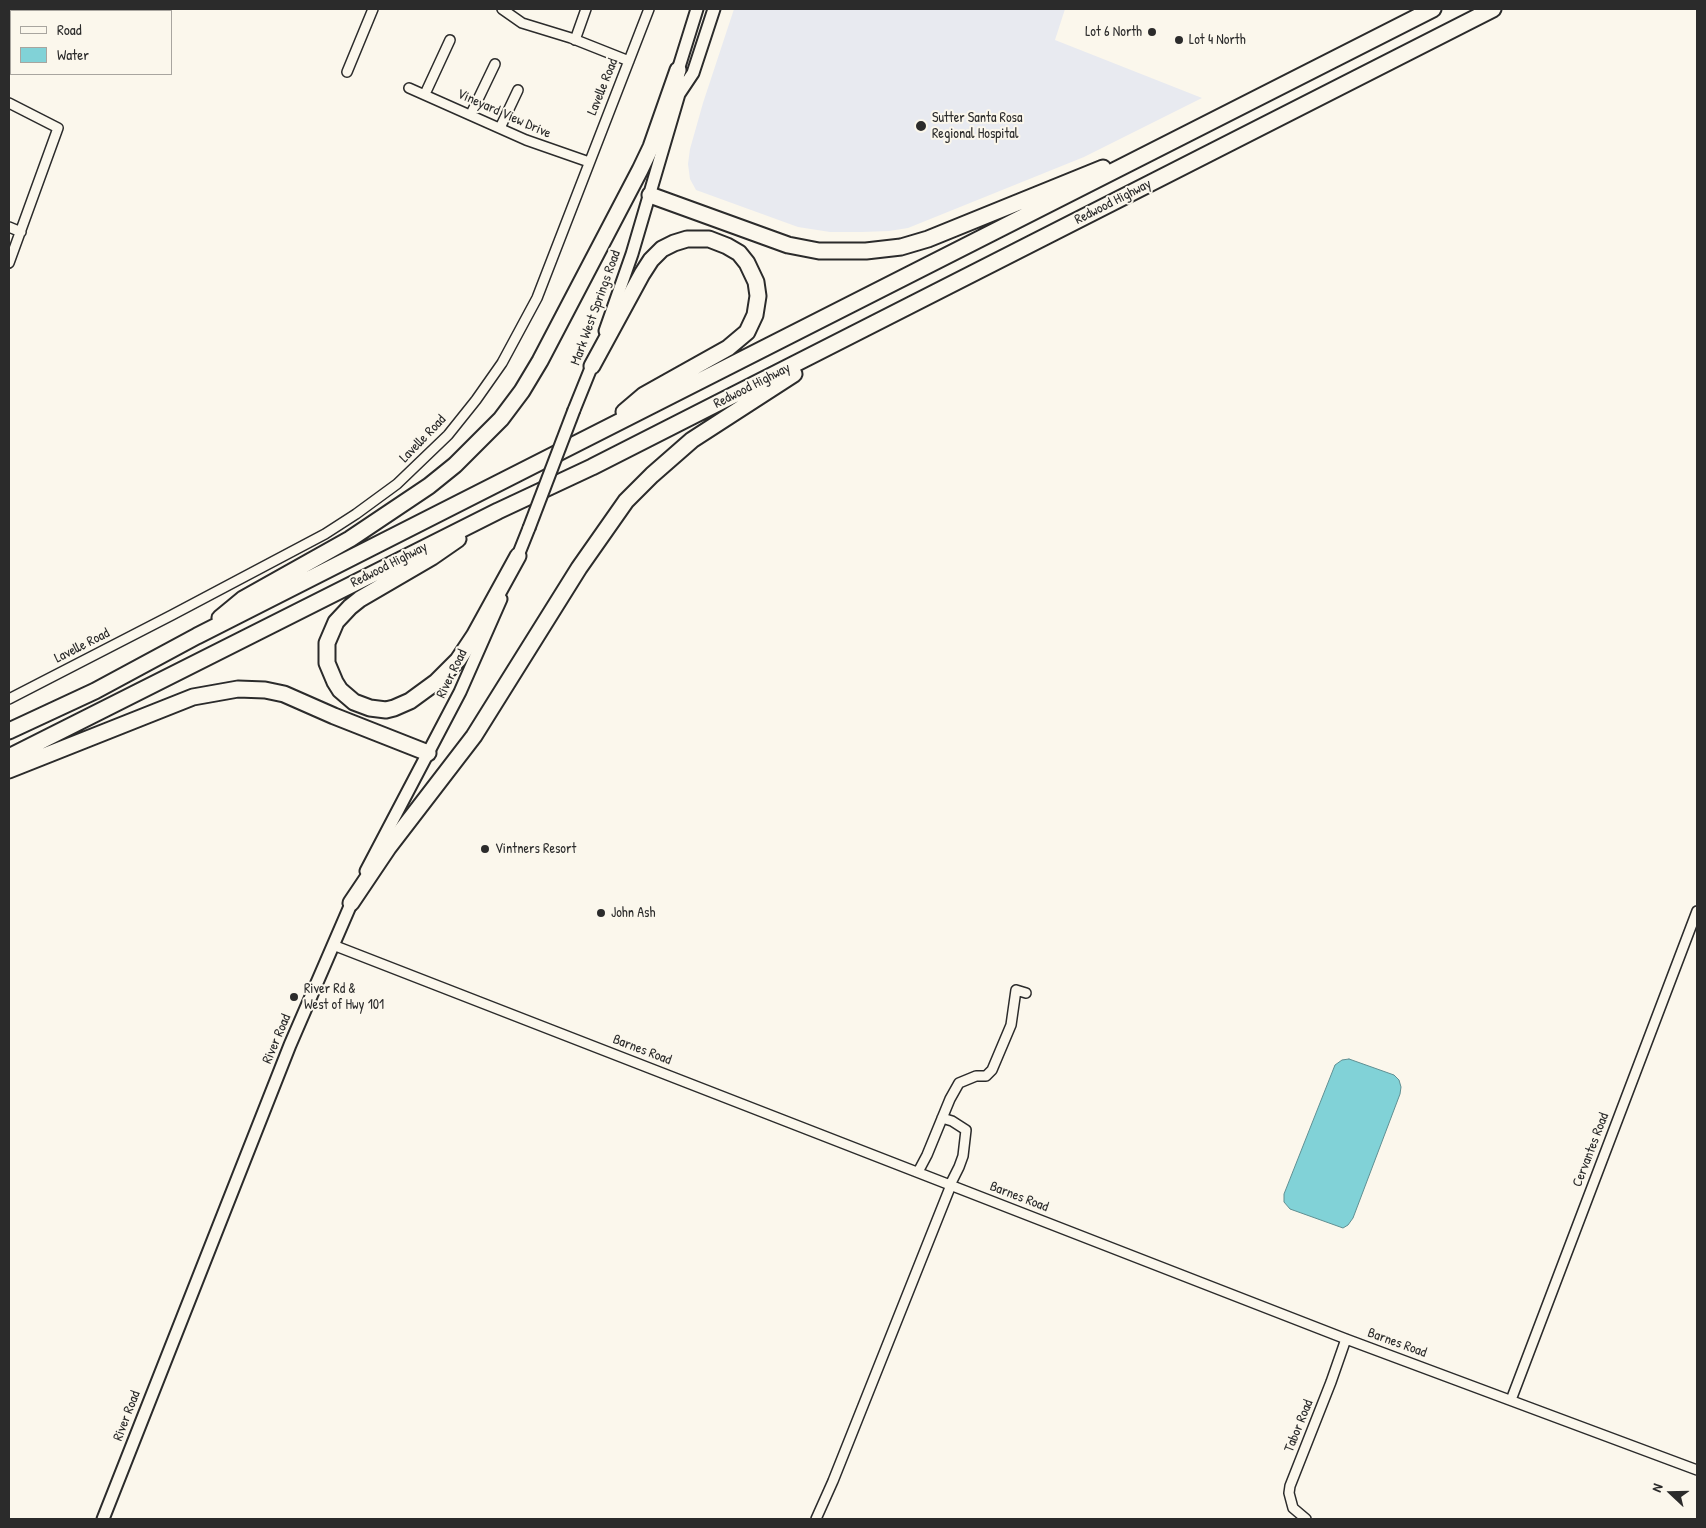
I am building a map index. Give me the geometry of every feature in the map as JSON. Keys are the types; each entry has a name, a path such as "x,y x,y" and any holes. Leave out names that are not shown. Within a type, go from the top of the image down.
{"highway":[{"name":"Redwood Highway","path":"9,730 95,691 197,636 1433,9"},
{"name":"Redwood Highway","path":"9,757 498,511 592,467 1492,9"},
{"path":"197,636 243,599 350,539 429,486 454,466 500,419 522,391 540,361 640,170 651,147 678,70"},
{"path":"650,195 788,245 819,251 883,250 901,247 928,238 1083,175 1156,150"},
{"path":"592,366 642,274 651,260 662,249 687,238 709,239 728,246 739,253 747,263 754,276 758,296 756,310 747,332 723,351 644,395 604,429"},
{"path":"351,903 388,848 474,736 579,568 626,501 692,440 868,326"},
{"path":"498,511 432,558 360,600 343,614 330,633 326,652 330,672 340,690 354,702 379,710 401,706 419,696 436,682 464,651 518,556"},
{"path":"9,770 193,697 238,689 265,690 284,694 428,753"}],"main road":[{"name":"Mark West Springs Road","path":"679,94 678,70 697,9"},
{"name":"Mark West Springs Road","path":"529,528 592,366 650,195 679,94 693,73 714,9"},
{"name":"River Road","path":"103,1519 290,1045 351,903 373,856 475,661 529,528"}],"street":[{"path":"347,72 373,9"},
{"path":"502,9 522,23 629,61"},
{"path":"574,40 586,9"},
{"name":"Lavelle Road","path":"9,699 325,534 375,501 412,471 448,436 476,400 516,338 537,298 649,9"},
{"path":"425,94 450,40"},
{"path":"471,114 495,64"},
{"name":"Vineyard View Drive","path":"409,88 535,144 589,162"},
{"path":"500,128 518,90"},
{"path":"9,103 58,128 9,263"},
{"path":"9,227 21,232"},
{"name":"Cervantes Road","path":"1512,1400 1697,911"},
{"name":"Barnes Road","path":"333,946 1346,1339 1697,1470"},
{"path":"918,1172 959,1083 976,1076 986,1076 992,1070 1011,1025 1016,990 1026,992"},
{"path":"816,1519 963,1156 966,1130 952,1121 942,1118"},
{"name":"Tabor Road","path":"1306,1519 1293,1508 1289,1493 1290,1486 1346,1339"}],"shaded area":[{"name":"Sutter Santa Rosa Regional Hospital","path":"734,9 1065,9 1055,40 1202,98 1084,157 908,228 889,231 830,232 798,227 696,190 690,179 688,164 690,149"}],"water":[{"path":"1349,1059 1394,1075 1399,1080 1401,1087 1353,1218 1343,1228 1290,1209 1284,1202 1284,1194 1335,1065 1342,1060"}],"place":[{"name":"Lot 6 North","path":"1152,32"},
{"name":"Lot 4 North","path":"1179,40"},
{"name":"Sutter Santa Rosa Regional Hospital","path":"921,126"},
{"name":"Vintners Resort","path":"485,849"},
{"name":"John Ash","path":"601,913"},
{"name":"River Rd & West of Hwy 101","path":"294,997"}]}
